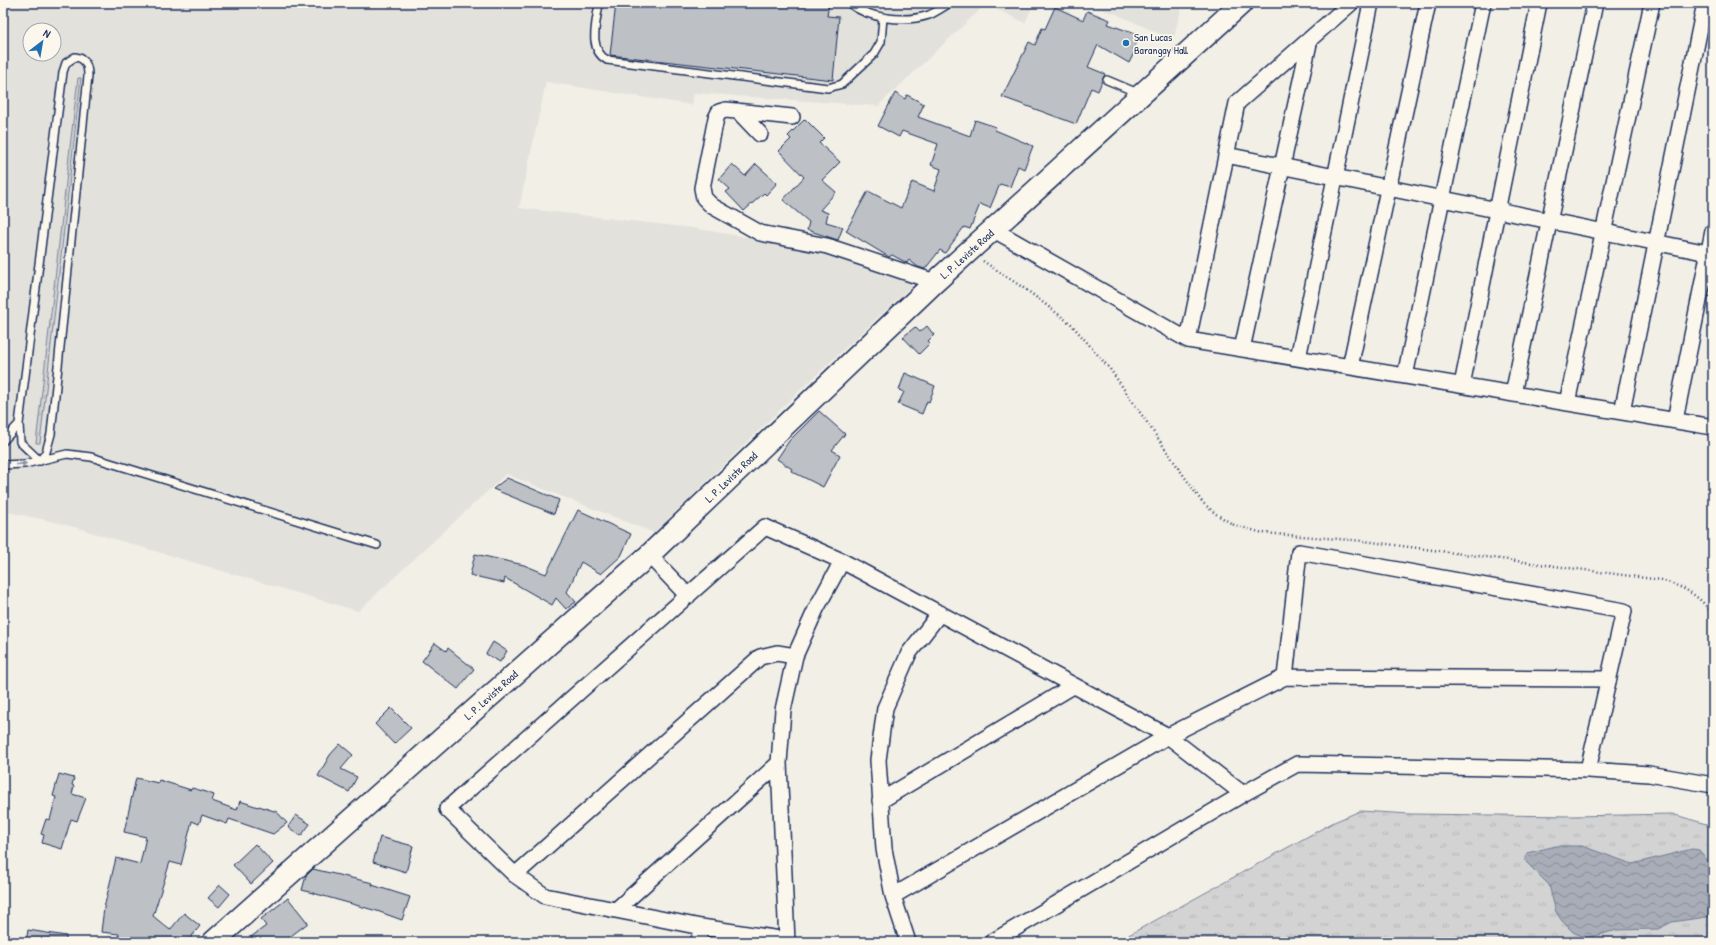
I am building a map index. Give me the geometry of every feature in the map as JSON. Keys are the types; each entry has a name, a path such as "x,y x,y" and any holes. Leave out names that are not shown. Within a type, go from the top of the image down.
{"main road":[{"name":"L. P. Leviste Road","path":"213,942 649,555 935,282 1242,3"}],"street":[{"path":"1188,340 1237,103 1351,3"},
{"path":"1298,358 1371,3"},
{"path":"1350,367 1428,3"},
{"path":"1405,376 1483,3"},
{"path":"1462,385 1539,3"},
{"path":"1513,394 1595,3"},
{"path":"1567,403 1652,3"},
{"path":"1622,412 1705,3"},
{"path":"1242,349 1310,39"},
{"path":"792,117 723,110 716,118 702,193 708,203 760,233 827,246 935,282"},
{"path":"738,111 760,134"},
{"path":"1226,155 1711,254"},
{"path":"994,230 1188,340 1713,427"},
{"path":"1674,420 1711,254 1713,231"},
{"path":"842,561 816,610 795,656 783,710 779,763 787,941 701,927 545,896 515,875 447,810 766,527 842,561 1168,736 1243,794"},
{"path":"1285,677 1299,552 1624,611 1588,770"},
{"path":"649,555 688,596"},
{"path":"908,942 893,896 884,848 878,760 886,708 909,653 940,614"},
{"path":"515,875 760,657 777,653 795,656"},
{"path":"893,896 1168,736 1285,677 1609,678"},
{"path":"880,801 1074,686"},
{"path":"616,910 779,763"},
{"path":"992,942 1243,794 1297,764 1588,770 1650,774 1713,785"},
{"path":"699,942 701,927"}],"lane":[{"path":"599,3 595,44 599,54 607,60 828,88 842,84 874,54 881,42 883,17"},
{"path":"849,3 863,12 883,17 920,17 930,14 950,3"},
{"path":"80,58 87,64 88,76 51,434 46,452 40,461 20,442 20,424 63,72 66,63 70,59 80,58"},
{"path":"1107,80 1142,95"},
{"path":"3,441 20,424"},
{"path":"3,465 24,464 67,454 91,457 377,545"}],"path":[{"path":"969,252 1028,291 1071,324 1110,369 1202,502 1216,514 1234,525 1263,533 1364,541 1661,580 1681,587 1702,599 1713,614"}],"shaded area":[{"path":"3,3 1034,3 1025,23 986,4 878,106 694,93 692,105 546,82 519,208 692,228 825,250 917,281 794,396 654,533 506,474 358,611 60,523 3,511"},
{"path":"1078,3 1183,3 1173,40 1114,13"}],"green space":[{"path":"78,78 81,78 40,443 36,443"},
{"path":"1360,811 1410,814 1573,816 1672,814 1713,826 1713,942 1116,942 1334,822"}],"water":[{"path":"1556,846 1582,846 1632,864 1692,849 1699,850 1713,867 1713,916 1672,922 1658,929 1617,930 1587,938 1573,932 1562,921 1556,912 1549,885 1525,861 1527,853"}],"building":[{"path":"616,3 829,3 827,16 839,17 833,80 610,55"},
{"path":"1055,7 1083,20 1087,11 1110,20 1108,24 1141,36 1133,49 1135,51 1129,63 1098,45 1088,67 1105,74 1098,91 1091,88 1076,124 1002,97 1029,42 1035,45 1042,28 1045,29"},
{"path":"895,93 905,99 907,95 924,104 918,117 970,136 975,120 996,127 995,130 1033,146 1024,169 1018,166 1010,187 1000,184 990,208 980,204 970,229 964,227 945,253 940,250 925,269 918,267 909,260 907,263 892,255 889,257 846,231 868,191 901,208 912,182 934,191 941,169 931,165 938,144 902,131 899,137 878,126"},
{"path":"805,119 824,138 819,143 840,162 822,180 836,192 820,210 828,213 826,222 843,227 838,240 807,230 809,222 783,200 804,177 779,151 791,139 788,136"},
{"path":"732,164 745,176 756,164 777,183 766,195 764,193 744,211 726,192 730,189 719,179"},
{"path":"927,326 934,335 928,341 930,343 919,354 903,337 915,327 920,332"},
{"path":"905,373 935,386 929,402 927,401 922,414 898,404 904,392 899,390"},
{"path":"819,411 845,434 832,450 840,455 823,487 791,471 792,469 777,459 789,441"},
{"path":"507,478 559,500 554,514 493,489"},
{"path":"578,510 631,534 621,556 601,574 581,562 567,592 576,602 566,609 556,598 552,605 505,578 504,583 470,575 475,554 524,565 546,574"},
{"path":"493,642 507,651 500,662 486,654"},
{"path":"435,643 446,651 448,648 474,669 458,689 422,661"},
{"path":"391,708 411,728 394,744 375,724"},
{"path":"340,744 353,755 341,769 357,777 349,792 318,776 330,755"},
{"path":"59,774 74,778 72,794 86,798 77,821 71,819 62,849 42,843 44,835 41,834 46,819 50,820 56,797 53,796"},
{"path":"136,778 158,783 159,780 191,790 192,788 203,791 214,795 212,801 237,810 240,801 258,807 259,806 277,812 287,823 273,834 229,819 227,824 202,815 199,824 192,821 181,865 170,862 153,916 170,930 184,913 200,926 187,942 117,942 119,934 101,932 104,908 116,858 140,864 146,837 124,832"},
{"path":"296,815 310,824 301,836 288,827"},
{"path":"380,837 413,846 406,872 373,862"},
{"path":"255,844 273,863 251,884 233,865"},
{"path":"313,869 373,883 372,885 410,897 402,920 377,911 302,890 306,876"},
{"path":"220,885 230,894 219,907 208,898"},
{"path":"288,898 308,923 283,942 244,942 266,926 261,919"},
{"path":"28,930 66,936 66,942 26,942"}],"place":[{"name":"San Lucas Barangay Hall","path":"1126,43"}]}
